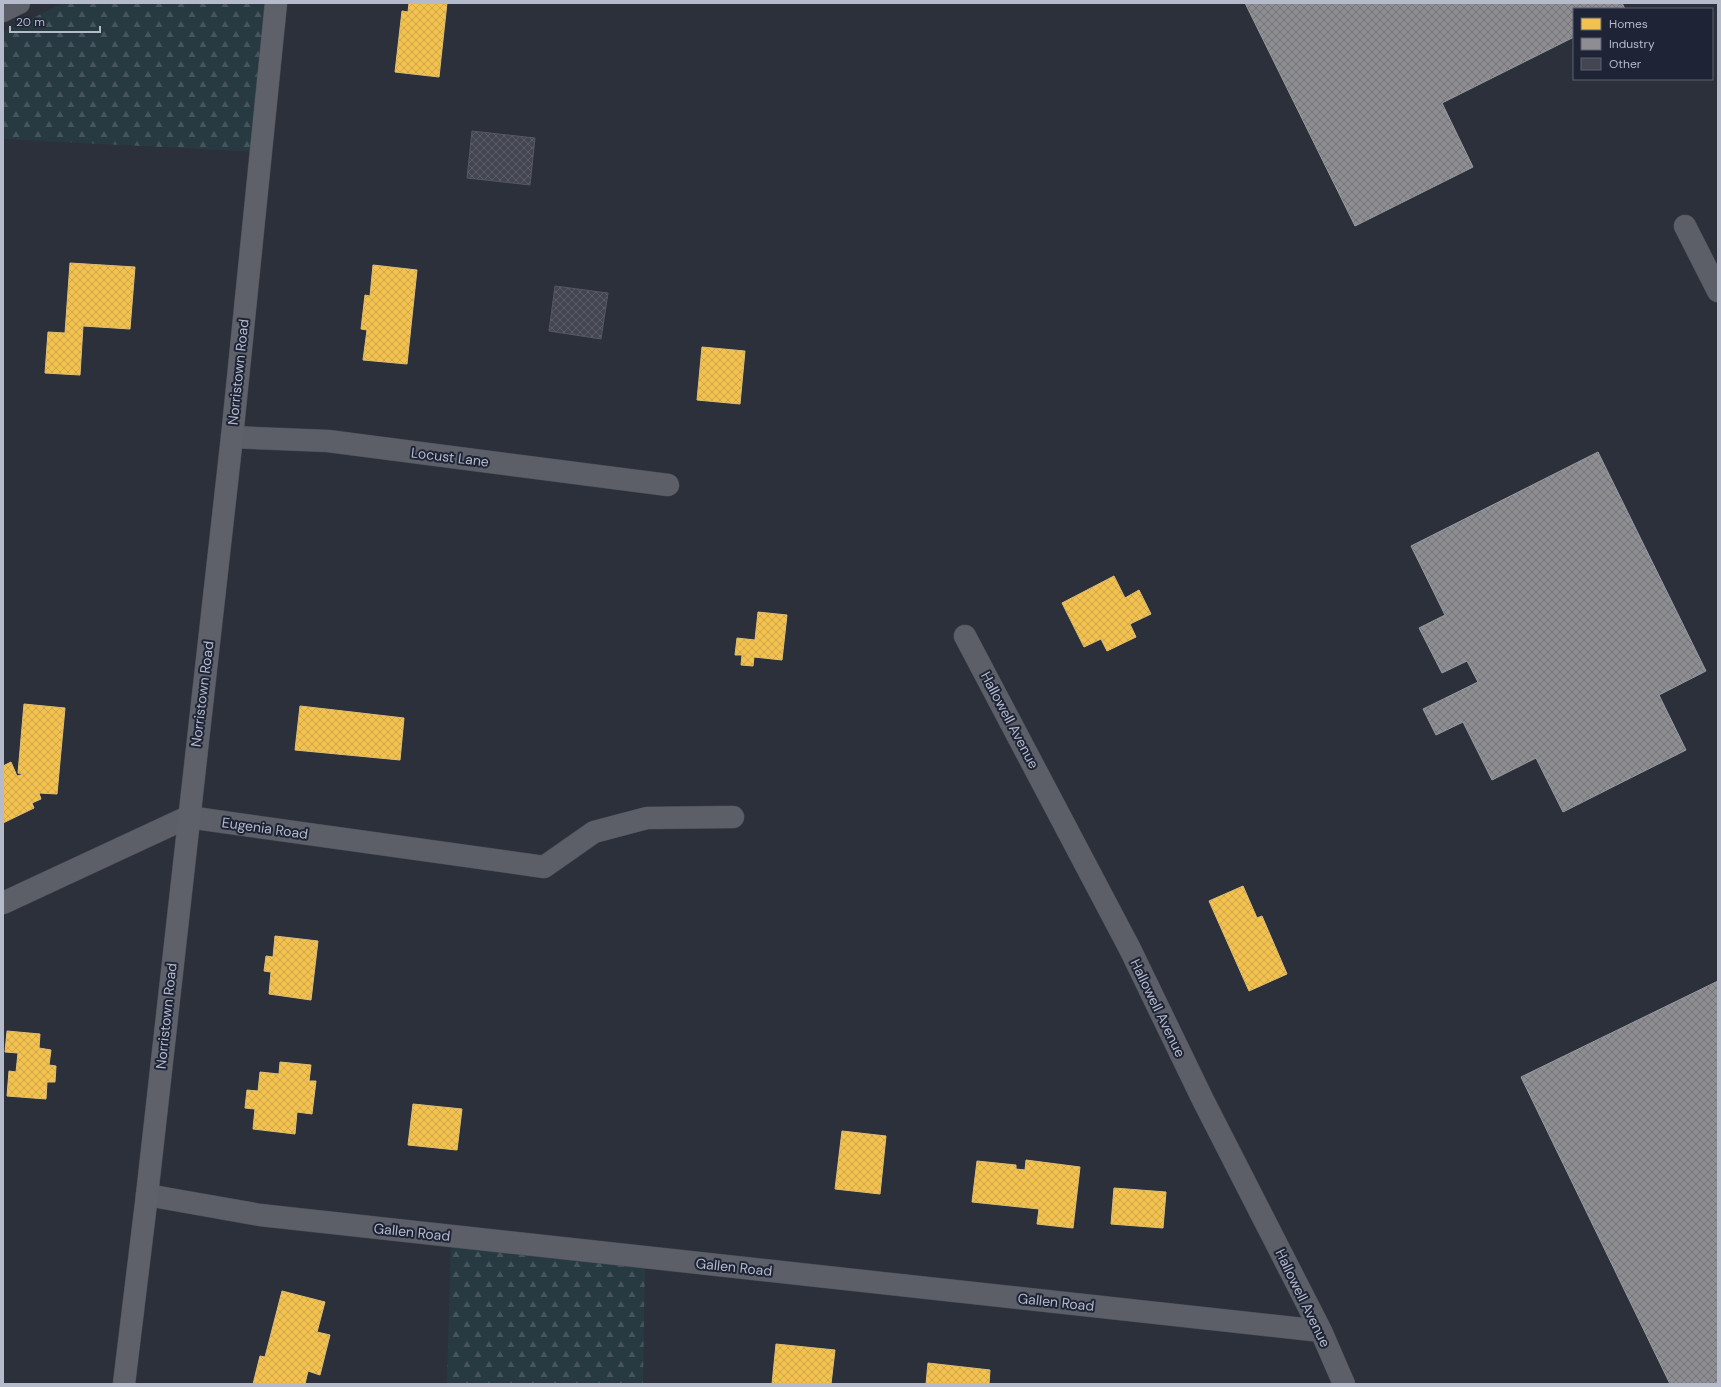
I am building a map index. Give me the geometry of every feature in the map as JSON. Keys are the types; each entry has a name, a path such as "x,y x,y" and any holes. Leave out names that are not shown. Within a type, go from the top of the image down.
{"main road":[{"name":"Norristown Road","path":"124,1384 147,1195 188,817 232,437 276,3"}],"street":[{"path":"3,11 19,3"},
{"path":"1685,226 1718,291"},
{"name":"Locust Lane","path":"232,437 328,441 668,485"},
{"name":"Hallowell Avenue","path":"965,636 1130,949 1203,1100 1321,1332 1344,1384"},
{"path":"3,904 188,817"},
{"name":"Eugenia Road","path":"188,817 544,867 594,832 601,830 647,818 733,817"},
{"name":"Gallen Road","path":"147,1195 260,1215 1321,1332"}],"green space":[{"path":"63,3 276,3 261,152 3,139 3,33"},
{"path":"451,1236 645,1257 643,1384 447,1384"}],"building: Homes":[{"path":"409,3 447,3 439,77 395,72 402,11 408,12"},
{"path":"70,263 135,267 130,329 83,326 80,375 45,373 48,332 65,333"},
{"path":"373,265 417,270 407,364 363,360 367,330 361,329 365,295 370,296"},
{"path":"702,347 745,351 740,404 697,400"},
{"path":"1114,576 1125,598 1139,590 1151,614 1130,624 1136,637 1107,651 1101,639 1084,647 1062,603"},
{"path":"758,612 787,615 782,660 754,657 753,666 741,665 742,655 735,655 737,638 755,640"},
{"path":"24,704 65,708 57,794 39,793 41,799 32,803 34,808 3,823 3,766 11,762 17,776 24,774 18,773"},
{"path":"300,706 404,718 400,760 295,750"},
{"path":"1243,886 1257,918 1262,916 1287,974 1249,991 1209,901"},
{"path":"275,936 318,941 311,1000 269,994 271,972 264,971 266,956 273,957"},
{"path":"7,1031 40,1034 39,1048 51,1050 49,1065 56,1066 55,1082 47,1082 46,1099 7,1096 9,1071 16,1072 18,1053 5,1052"},
{"path":"280,1062 311,1065 309,1081 316,1081 312,1114 297,1112 295,1134 253,1129 255,1109 245,1108 247,1090 258,1091 260,1072 279,1074"},
{"path":"413,1104 462,1109 457,1150 408,1145"},
{"path":"842,1131 886,1136 880,1194 835,1189"},
{"path":"1026,1160 1080,1167 1073,1228 1037,1224 1039,1209 972,1202 977,1161 1016,1165 1016,1169 1025,1170"},
{"path":"1114,1188 1166,1192 1163,1228 1111,1224"},
{"path":"282,1291 325,1302 317,1332 330,1335 320,1375 308,1371 305,1384 253,1384 260,1356 265,1357"},
{"path":"776,1344 835,1350 831,1384 772,1384"},
{"path":"928,1363 990,1370 989,1384 926,1384"}],"building: Industry":[{"path":"1245,3 1622,3 1624,8 1573,8 1573,38 1442,103 1473,167 1355,226"},
{"path":"1598,452 1706,671 1659,695 1686,750 1563,812 1536,758 1492,780 1463,722 1436,735 1423,709 1478,682 1467,661 1442,673 1419,628 1445,615 1411,546"},
{"path":"1718,981 1718,1384 1670,1384 1521,1077"}],"building: Other":[{"path":"472,131 535,138 530,185 467,178"},
{"path":"555,286 608,293 601,339 549,331"}]}
